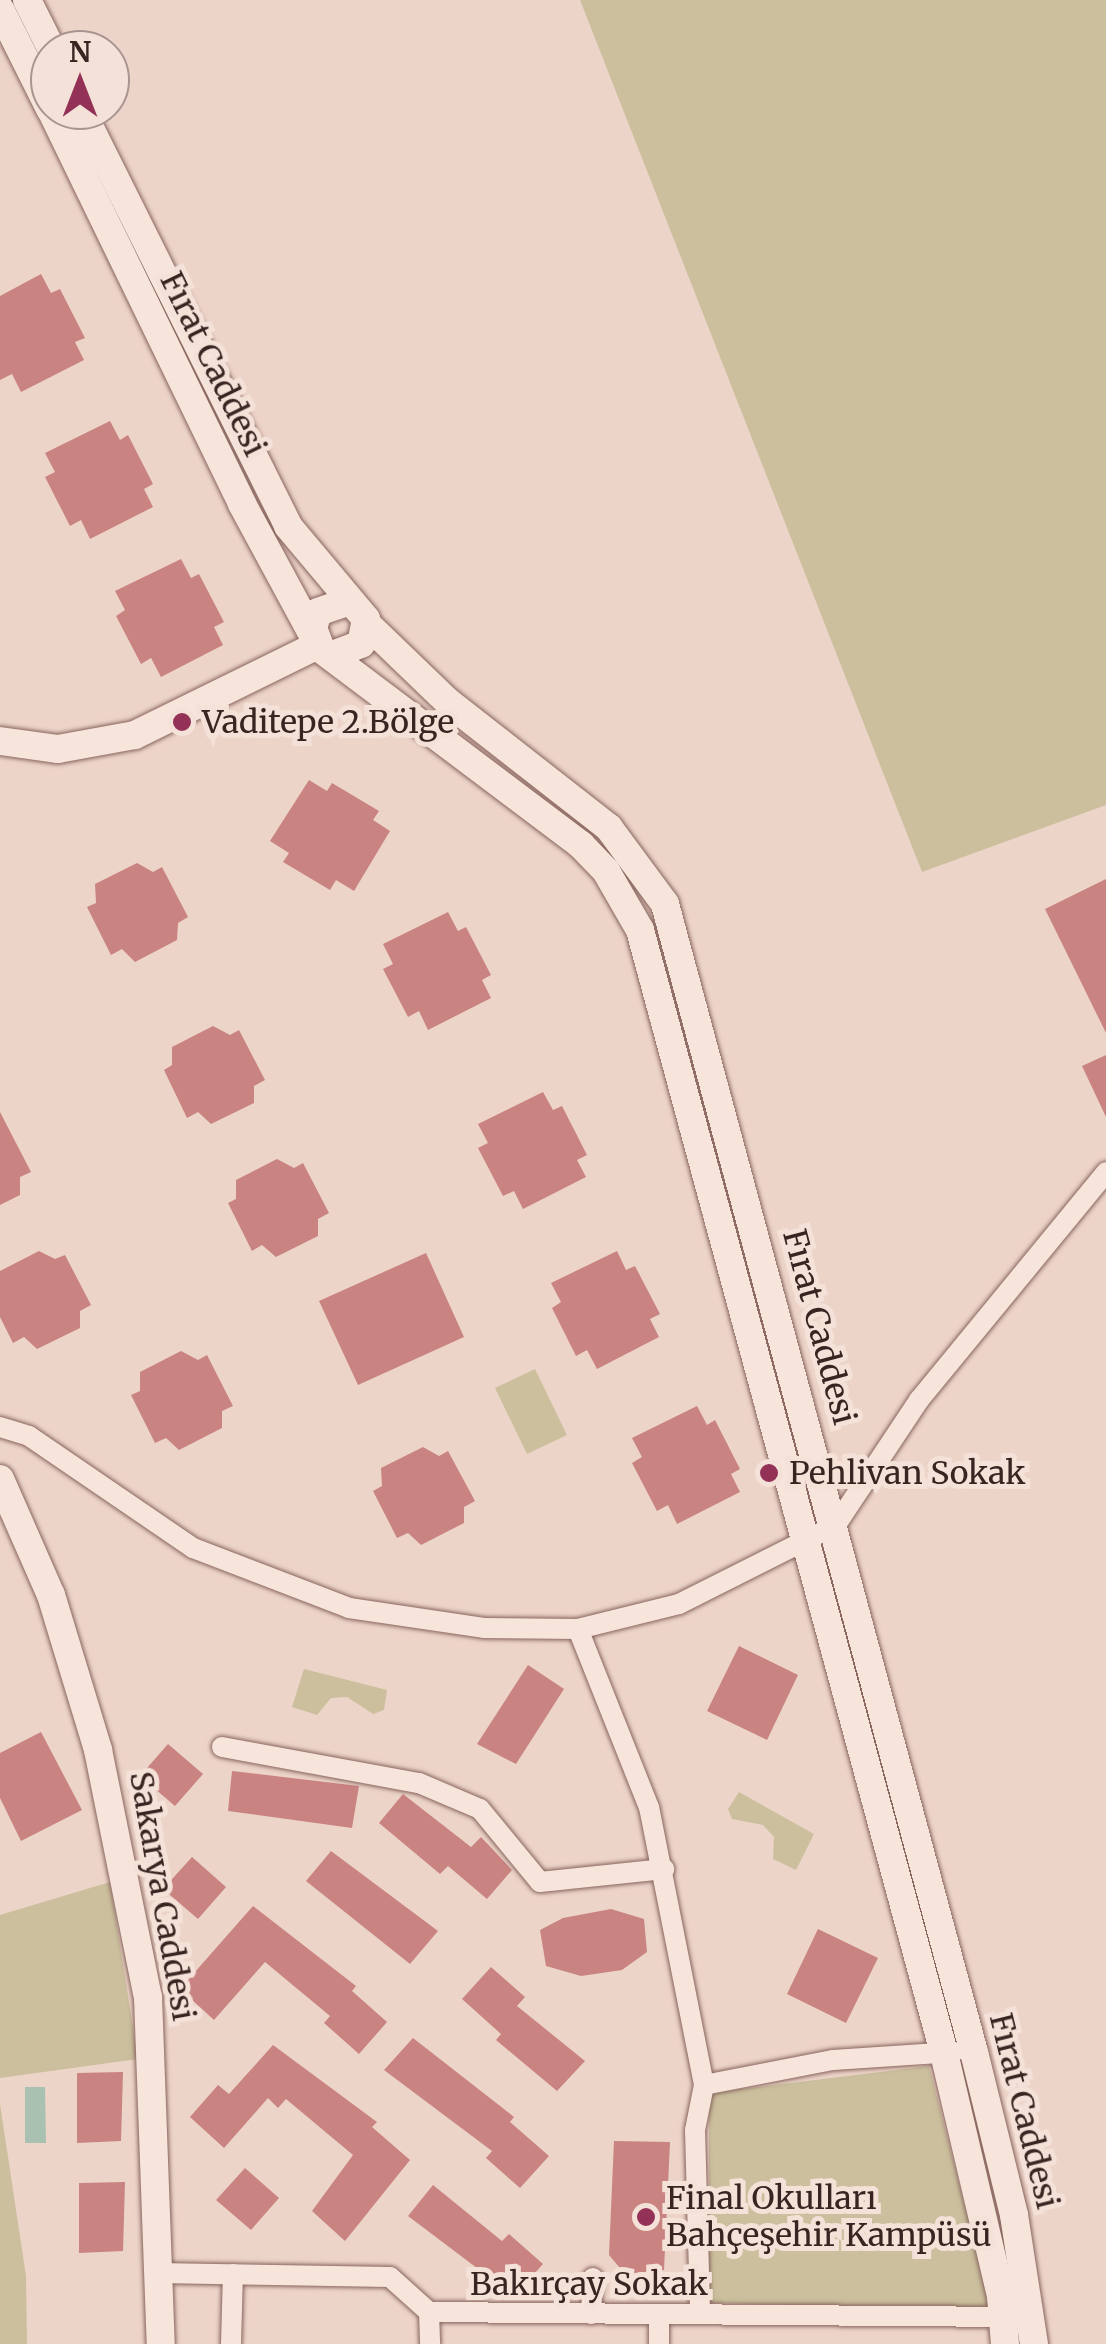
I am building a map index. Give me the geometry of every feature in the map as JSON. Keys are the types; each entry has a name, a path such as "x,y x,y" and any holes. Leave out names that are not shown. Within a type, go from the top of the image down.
{"main road":[{"name":"Fırat Caddesi","path":"27,0 27,43"},
{"name":"Fırat Caddesi","path":"0,9 27,43"},
{"name":"Fırat Caddesi","path":"60,130 242,504 326,650 580,844 625,900 652,962 944,2052 1005,2330"},
{"name":"Fırat Caddesi","path":"92,130 288,526 368,625 448,702 608,828 665,904 836,1525 974,2052 1034,2331"},
{"path":"326,650 318,612 350,601"},
{"path":"0,741 58,749 135,735 326,650 356,650 368,625"},
{"name":"Sakarya Caddesi","path":"0,1480 51,1595 98,1750 131,1910 154,2056 160,2344"}],"street":[{"path":"0,1427 29,1436 194,1548 349,1608 484,1628 578,1629 678,1604 836,1525 919,1400 1106,1172"},
{"path":"578,1629 648,1807 664,1869 704,2085 695,2130 700,2314"},
{"path":"222,1747 419,1783 480,1809 540,1882 664,1869"},
{"path":"704,2085 833,2060 974,2052"},
{"name":"Bakırçay Sokak","path":"157,2273 390,2277 430,2312 700,2314 1034,2331"},
{"path":"232,2344 233,2274"},
{"path":"591,2314 593,2278"},
{"path":"430,2312 430,2344"},
{"path":"658,2344 659,2314"}],"shaded area":[{"path":"580,0 1106,0 1106,805 922,872"},
{"path":"535,1369 567,1435 527,1454 495,1388"},
{"path":"304,1669 387,1690 384,1710 373,1714 347,1697 331,1698 317,1715 292,1707"},
{"path":"739,1792 814,1834 796,1870 773,1859 774,1837 763,1825 732,1819 728,1809"},
{"path":"110,1882 138,2059 0,2078 0,1915"},
{"path":"929,2066 991,2309 709,2303 709,2093"},
{"path":"25,2087 45,2087 46,2143 25,2143"},
{"path":"0,2104 26,2276 27,2344 0,2344"}],"building":[{"path":"41,274 51,293 60,289 85,338 75,342 84,360 21,392 12,374 0,380 0,296"},
{"path":"110,421 120,440 128,435 153,484 144,489 153,507 90,539 81,520 70,526 45,477 55,472 45,453"},
{"path":"181,559 191,578 199,574 224,622 214,627 223,645 161,677 151,658 141,664 116,616 125,610 115,591"},
{"path":"309,780 327,791 332,783 379,811 373,820 390,831 354,891 336,880 330,890 283,862 289,853 270,841"},
{"path":"137,863 153,872 162,867 188,917 178,923 177,940 135,962 122,949 111,955 87,907 96,903 95,884"},
{"path":"1106,879 1106,1033 1045,909"},
{"path":"448,912 458,931 466,927 491,975 482,980 491,998 428,1030 419,1011 408,1017 383,969 393,964 383,944"},
{"path":"213,1026 230,1035 239,1030 265,1080 254,1086 254,1103 211,1124 198,1112 187,1118 164,1070 172,1065 172,1047"},
{"path":"1106,1055 1106,1117 1082,1066"},
{"path":"543,1092 553,1110 562,1106 587,1155 577,1160 586,1177 523,1209 514,1191 503,1196 478,1148 488,1143 478,1124"},
{"path":"0,1112 31,1172 20,1177 20,1195 0,1205"},
{"path":"277,1159 294,1168 303,1163 329,1213 318,1219 318,1236 276,1257 262,1245 252,1251 228,1203 236,1199 236,1180"},
{"path":"39,1251 55,1259 65,1255 91,1305 80,1311 80,1328 37,1349 24,1337 13,1343 0,1317 0,1271"},
{"path":"617,1251 626,1270 635,1266 660,1314 650,1319 659,1337 597,1369 587,1350 576,1356 552,1308 561,1302 551,1283"},
{"path":"426,1253 464,1337 358,1385 319,1301"},
{"path":"181,1351 198,1360 207,1355 233,1406 222,1411 222,1428 179,1450 166,1438 155,1443 131,1395 140,1391 140,1372"},
{"path":"697,1406 707,1425 715,1420 740,1469 731,1474 740,1492 677,1524 668,1505 657,1511 632,1463 642,1457 632,1438"},
{"path":"423,1447 439,1456 448,1451 475,1501 464,1507 464,1523 421,1545 408,1533 397,1538 373,1491 382,1486 381,1468"},
{"path":"739,1646 798,1675 767,1740 707,1711"},
{"path":"528,1665 564,1689 516,1764 477,1744"},
{"path":"41,1732 82,1810 21,1841 0,1798 0,1753"},
{"path":"168,1744 203,1774 175,1806 140,1776"},
{"path":"232,1771 359,1786 352,1828 228,1811"},
{"path":"403,1794 471,1847 481,1837 512,1870 487,1899 448,1866 440,1874 379,1823"},
{"path":"331,1851 438,1931 410,1964 306,1881"},
{"path":"192,1857 226,1887 198,1919 163,1889"},
{"path":"253,1906 356,1986 352,1991 387,2022 359,2054 324,2023 330,2016 265,1962 214,2020 180,1989"},
{"path":"611,1909 644,1919 647,1952 622,1970 581,1976 546,1966 540,1930 563,1918"},
{"path":"818,1929 878,1958 846,2023 787,1994"},
{"path":"491,1967 525,1997 517,2006 585,2061 557,2091 496,2040 501,2034 462,1999"},
{"path":"413,2038 514,2117 510,2122 549,2156 520,2188 486,2158 492,2151 384,2070"},
{"path":"273,2045 377,2122 372,2127 410,2160 345,2241 312,2211 353,2155 286,2099 278,2108 268,2098 224,2148 190,2117 218,2085 229,2094"},
{"path":"123,2072 121,2141 77,2143 77,2073"},
{"path":"614,2141 670,2142 664,2270 625,2274 609,2255"},
{"path":"245,2168 279,2198 251,2230 216,2200"},
{"path":"125,2182 123,2251 79,2253 79,2183"},
{"path":"433,2185 502,2241 509,2234 543,2264 514,2296 408,2216"}],"place":[{"name":"Vaditepe 2.Bölge","path":"182,722"},
{"name":"Pehlivan Sokak","path":"769,1473"},
{"name":"Final Okulları Bahçeşehir Kampüsü","path":"646,2217"}]}
